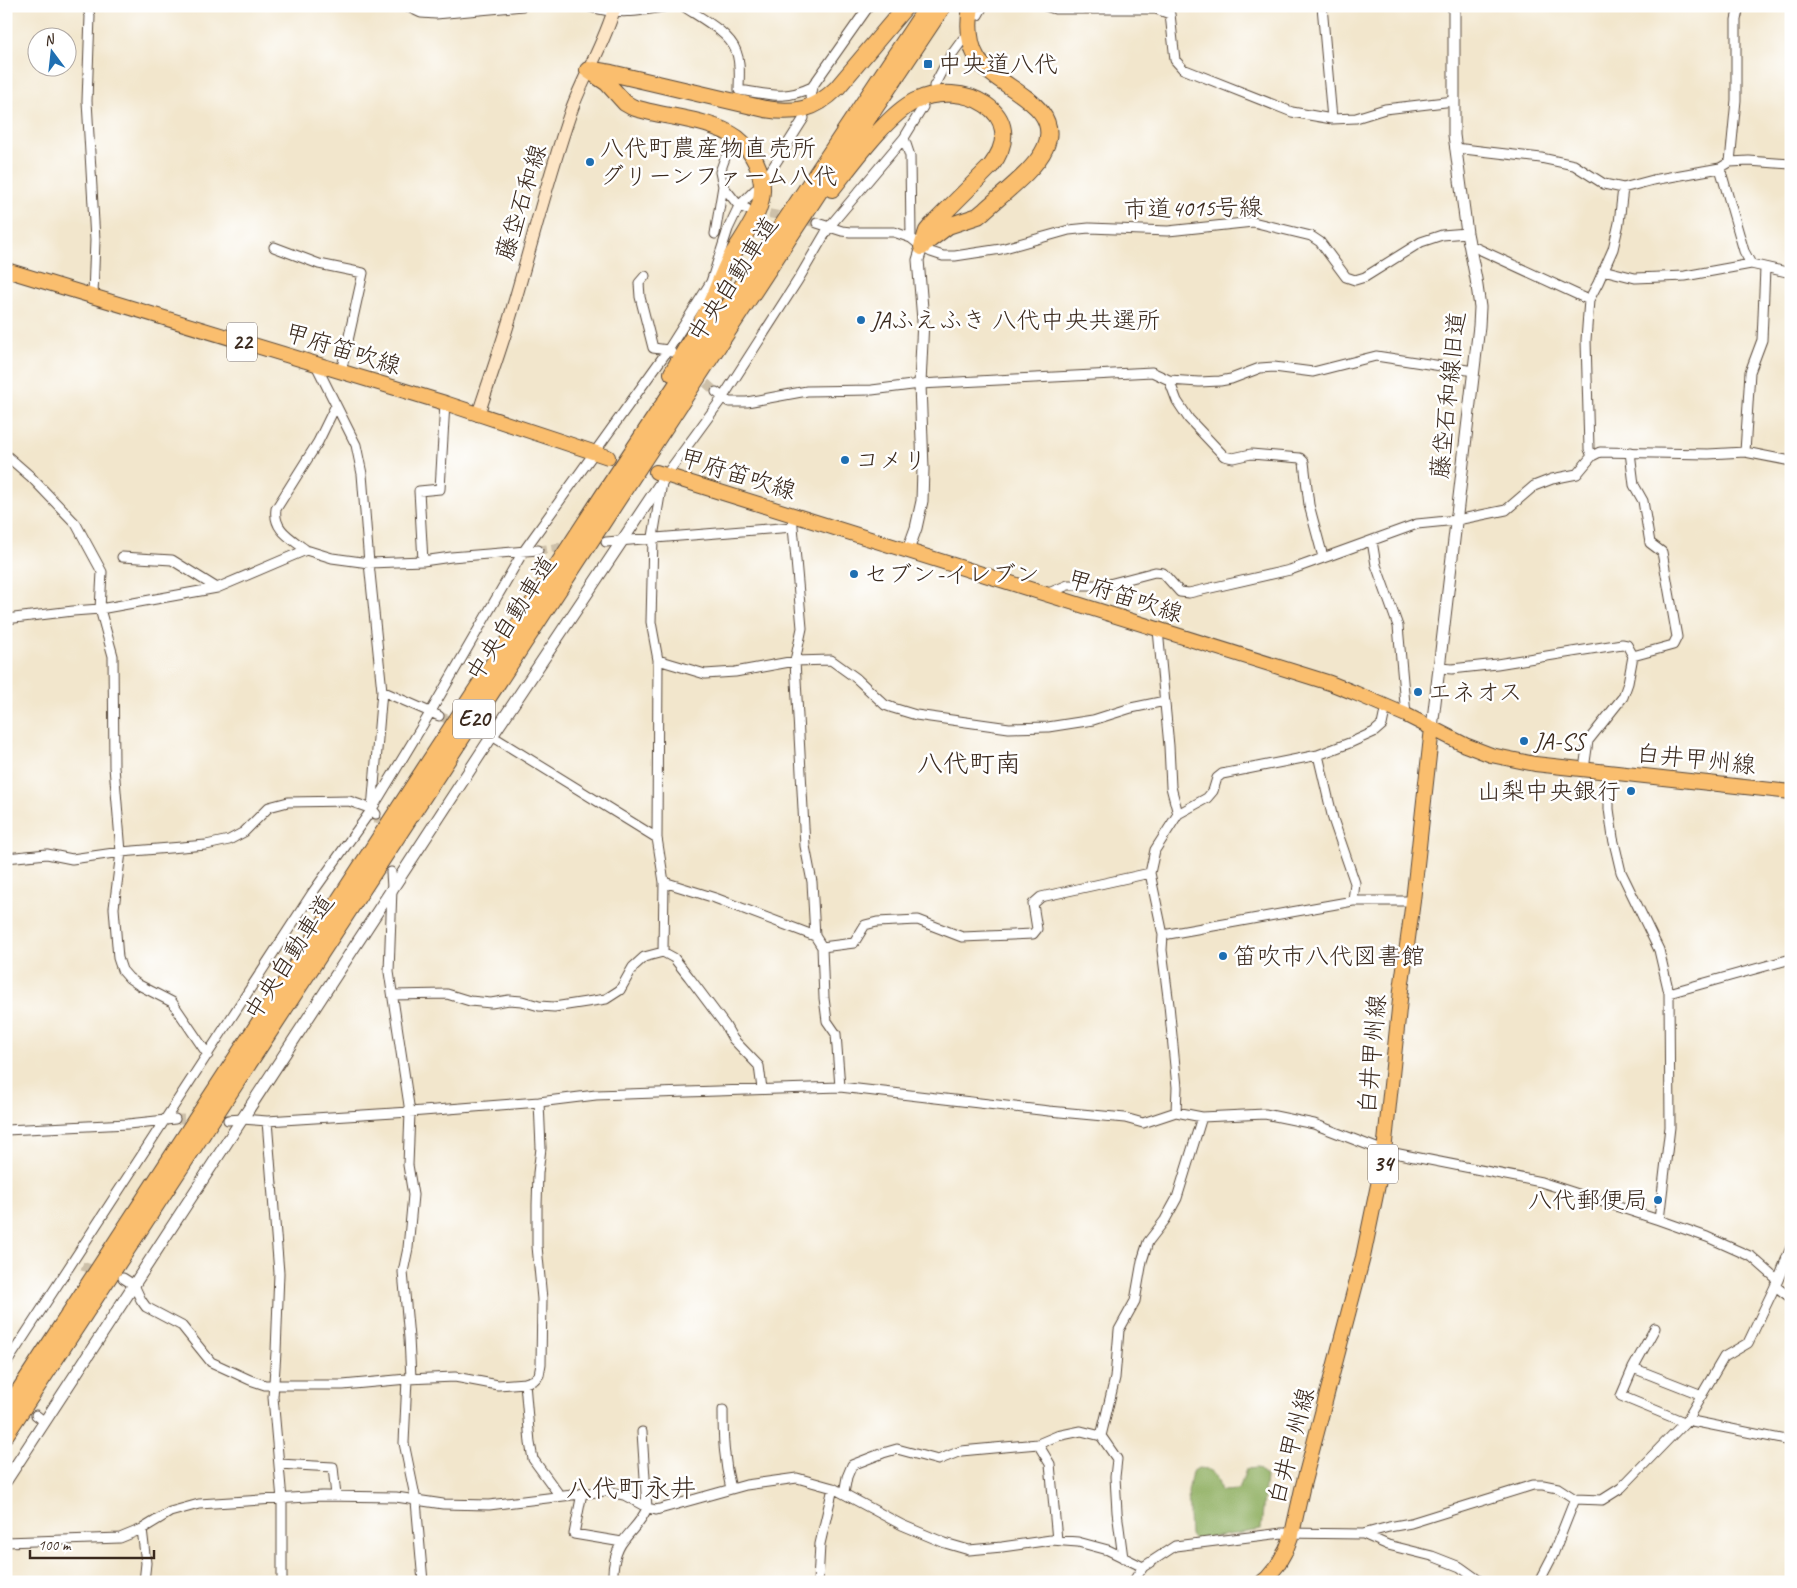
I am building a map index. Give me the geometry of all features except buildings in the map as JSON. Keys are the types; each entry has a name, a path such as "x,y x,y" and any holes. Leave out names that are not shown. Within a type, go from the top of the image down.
{"highway":[{"path":"588,70 612,73 765,109 789,112 802,110 827,98 906,6"},
{"name":"中央自動車道","path":"6,1411 606,491 928,6"},
{"name":"中央自動車道","path":"6,1434 883,94 944,6"},
{"path":"916,242 948,226 978,216 984,212 1032,167 1046,147 1047,126 1037,106 1028,98 997,79 986,69 972,48 969,35 969,19 975,11"},
{"path":"588,70 607,83 625,103 722,130 736,138 747,147 755,160 760,174 762,190 760,206 730,260 709,308 606,491"},
{"path":"694,382 821,201 880,131 903,109 925,97 937,93 970,96 988,106 1000,120 1004,138 1002,148 992,166 916,242"}],"main road":[{"name":"藤垈石和線","path":"478,415 572,110 588,70 603,42 614,9"},
{"name":"甲府笛吹線","path":"6,270 316,365 445,402 478,415 602,455"},
{"name":"甲府笛吹線","path":"662,476 792,521 908,550 1330,683 1386,706 1432,728"},
{"name":"白井甲州線","path":"1262,1582 1268,1578 1277,1566 1292,1534 1363,1257 1384,1151 1432,728 1491,756 1535,764 1791,792"}],"street":[{"path":"87,6 90,16 88,101 95,240 92,296"},
{"path":"406,6 421,13 436,14 523,6"},
{"path":"586,6 642,11 668,6"},
{"path":"682,6 732,41 737,52 739,90 784,96 811,92 869,6"},
{"path":"975,11 983,6"},
{"path":"1045,6 1055,10 1156,9 1170,14 1175,60 1183,69 1292,112 1332,119 1356,118 1386,109 1454,101"},
{"path":"1322,6 1332,119"},
{"name":"藤垈石和線旧道","path":"1432,728 1480,307 1455,148 1454,6"},
{"path":"1730,162 1736,100 1736,20 1739,6"},
{"path":"934,86 947,61 963,39"},
{"path":"6,1481 40,1419 134,1285 392,888 488,734 622,540 662,476 798,280 829,227 904,138 923,107"},
{"path":"768,175 804,118"},
{"path":"904,138 910,156 923,320 920,384 923,469 922,500 916,528 908,550"},
{"path":"1455,148 1541,158 1574,165 1604,184 1623,188 1653,180 1720,168 1730,162 1749,161 1791,164"},
{"path":"714,234 723,186 720,172 725,158"},
{"path":"1720,168 1744,251 1752,264"},
{"path":"723,186 743,208"},
{"path":"1592,456 1589,449 1586,340 1589,300 1613,249 1619,223 1623,188"},
{"path":"6,1364 72,1262 171,1119 208,1055 314,892 374,812 435,715 523,552 602,455 670,351 711,282 728,230 755,190"},
{"name":"市道4015号線","path":"817,223 850,232 894,232 943,256 955,256 1001,249 1069,230 1090,228 1168,231 1253,222 1311,236 1320,242 1346,277 1355,280 1365,277 1421,242 1442,235 1467,233"},
{"path":"1470,245 1589,300"},
{"path":"274,247 319,264 363,273 341,372"},
{"path":"1603,270 1635,278 1661,277 1685,276 1752,264 1791,273"},
{"path":"1745,452 1750,372 1762,340 1765,268"},
{"path":"645,276 638,283 653,348 670,351"},
{"path":"720,394 729,402 747,402 807,391 872,390 920,384 1152,372 1169,380 1220,381 1260,368 1274,367 1313,372 1376,356 1474,371"},
{"path":"316,365 356,445 362,474 368,563 382,691 374,812"},
{"path":"1169,380 1180,406 1189,419 1224,456 1232,458 1252,454 1300,458 1304,462 1309,505 1324,557"},
{"path":"422,561 419,491 440,489 445,402"},
{"path":"336,405 318,442 276,509 274,519 281,530 306,550 332,558 368,563 422,561 452,556 538,550"},
{"path":"1046,594 1068,585 1105,584 1155,572 1163,574 1180,592 1190,593 1290,570 1416,524 1457,520 1506,510 1534,486 1552,479 1577,474 1592,456 1600,452 1708,454 1745,452 1791,461"},
{"path":"1630,452 1634,484 1643,501 1650,543 1662,552 1676,637 1673,645 1633,656"},
{"path":"6,454 76,524 102,572 100,609 113,656 114,767 121,852 114,908 118,958 122,970 128,978 139,986 172,1002 208,1055"},
{"path":"662,476 653,537 651,622 658,660 657,838 664,882 663,952"},
{"path":"606,542 792,521 802,628 795,661 805,846 812,882 815,936 822,947 827,1021 836,1034 840,1086"},
{"path":"1372,541 1376,565 1398,626 1406,716"},
{"path":"6,619 100,609 217,588 306,550"},
{"path":"122,557 172,560 217,588"},
{"path":"1158,630 1171,787 1178,814"},
{"path":"1440,668 1452,669 1497,664 1622,644 1627,645 1633,656 1624,697 1588,741 1584,769"},
{"path":"658,660 705,674 735,672 795,661 831,660 856,678 885,705 916,715 1009,728 1048,727 1093,720 1131,708 1165,701"},
{"path":"382,691 435,715"},
{"path":"1176,1112 1177,1087 1162,950 1163,935 1150,873 1154,850 1178,814 1207,798 1213,791 1217,778 1222,774 1318,754 1374,732 1382,725 1386,706"},
{"path":"488,734 657,838"},
{"path":"1318,754 1333,819 1355,883 1353,901"},
{"path":"1609,772 1609,808 1613,838 1621,872 1659,950 1669,993 1670,1127 1659,1220"},
{"path":"6,858 47,854 72,859 229,840 244,832 269,807 288,802 348,801 374,812"},
{"path":"390,872 392,888 389,972 410,1112 408,1165 413,1195 408,1248 403,1272 409,1338 409,1379 404,1443 416,1501 423,1582"},
{"path":"822,947 854,943 865,925 877,922 918,920 962,937 1033,934 1037,929 1033,904 1041,897 1150,873"},
{"path":"664,882 715,898 815,936"},
{"path":"1163,935 1353,901 1413,902"},
{"path":"393,995 447,994 470,1001 491,1003 509,1000 522,1001 539,1006 563,1006 606,999 620,990 633,967 644,957 663,952 674,958 725,1025 733,1039 758,1066 762,1089"},
{"path":"1669,993 1791,959"},
{"path":"228,1120 242,1118 267,1121 410,1112 539,1102 596,1095 840,1086 1049,1111 1125,1118 1143,1123 1176,1112 1202,1117 1265,1114 1314,1124 1384,1151 1541,1182 1708,1237 1752,1257 1791,1298"},
{"path":"123,1278 134,1285 146,1307 182,1326 211,1362 265,1385 343,1385 456,1377 498,1385 525,1383 534,1380 539,1375 541,1364 542,1299 537,1214 541,1148 539,1102"},
{"path":"1101,1436 1115,1378 1119,1330 1135,1301 1142,1261 1148,1242 1165,1220 1177,1198 1202,1117"},
{"path":"6,1130 128,1124 171,1119"},
{"path":"267,1121 279,1273 273,1384 282,1500 282,1582"},
{"path":"1133,1582 1143,1567 1176,1546 1256,1535 1363,1534 1411,1523 1533,1485 1558,1488 1575,1499 1602,1500 1621,1488 1685,1421 1724,1357 1748,1343 1791,1247"},
{"path":"72,1262 82,1266"},
{"path":"1654,1328 1621,1396 1685,1421 1791,1441"},
{"path":"1633,1368 1702,1395"},
{"path":"525,1383 533,1459 560,1496"},
{"path":"723,1410 725,1464 731,1489"},
{"path":"844,1493 847,1476 852,1465 896,1449 938,1460 961,1451 1038,1444 1057,1436 1081,1430 1101,1436 1117,1458 1115,1476 1117,1512 1123,1558"},
{"path":"613,1582 612,1568 622,1542 643,1518 647,1508 642,1432"},
{"path":"1038,1444 1050,1464 1057,1540"},
{"path":"279,1464 333,1467 336,1496"},
{"path":"6,1542 120,1538 142,1529 170,1512 199,1504 336,1496 396,1497 443,1504 489,1505 605,1491 624,1495 647,1508 656,1510 746,1485 797,1478 834,1488 902,1525 945,1544 969,1550 1057,1540 1078,1542 1108,1550 1143,1567"},
{"path":"818,1582 820,1544 834,1488"},
{"path":"582,1493 574,1534 622,1542"},
{"path":"1539,1582 1552,1557 1575,1499"},
{"path":"142,1529 146,1563 144,1582"},
{"path":"1363,1534 1388,1545 1432,1556 1460,1567 1481,1582"},
{"path":"1277,1566 1277,1582"}],"green space":[{"path":"1198,1468 1212,1471 1221,1491 1239,1490 1246,1469 1258,1468 1266,1476 1261,1530 1196,1540 1190,1536 1188,1491 1192,1472"}],"tunnel":[{"path":"756,211 817,223"},
{"path":"696,374 716,392"},
{"path":"538,550 571,546"},
{"path":"439,716 484,733"},
{"path":"376,814 381,836"},
{"path":"175,1119 197,1119"},
{"path":"82,1266 101,1272"}],"place":[{"name":"中央道八代","path":"928,64"},
{"name":"八代町農産物直売所 グリーンファーム八代","path":"590,162"},
{"name":"JAふえふき 八代中央共選所","path":"861,320"},
{"name":"コメリ","path":"845,460"},
{"name":"セブン-イレブン","path":"854,574"},
{"name":"エネオス","path":"1418,692"},
{"name":"JA-SS","path":"1524,741"},
{"name":"山梨中央銀行","path":"1631,791"},
{"name":"笛吹市八代図書館","path":"1223,956"},
{"name":"八代郵便局","path":"1658,1200"}],"district":[{"name":"八代町南","path":"969,763"},
{"name":"八代町永井","path":"631,1488"}]}
